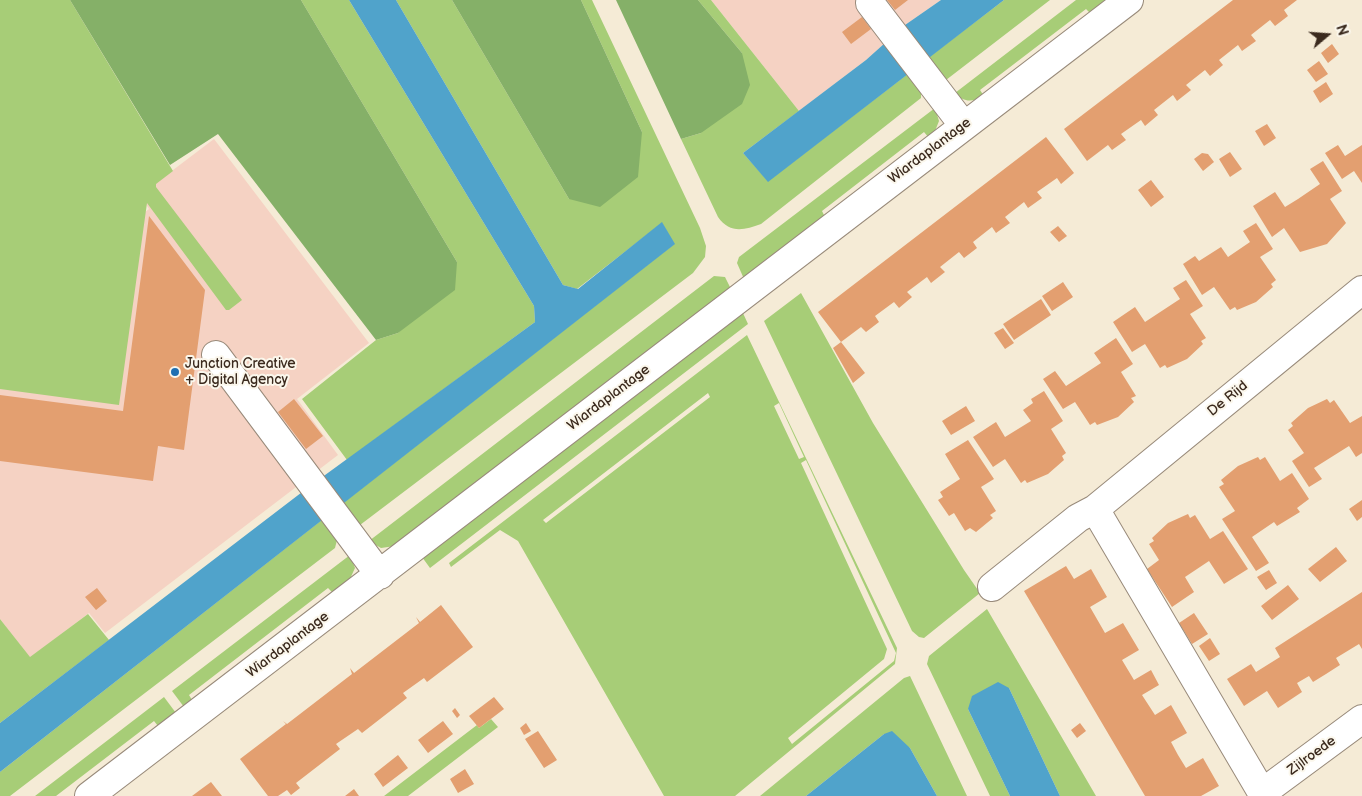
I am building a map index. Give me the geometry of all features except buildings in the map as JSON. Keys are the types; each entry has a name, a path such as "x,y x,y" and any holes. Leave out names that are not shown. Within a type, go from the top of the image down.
{"street":[{"name":"Wiardaplantage","path":"89,796 1129,0"},
{"path":"870,3 964,126"},
{"name":"De Rijd","path":"992,587 1078,518 1095,508 1362,290"},
{"path":"216,355 380,575"},
{"path":"1095,508 1263,794"},
{"name":"Zijlroede","path":"1263,794 1362,720"}],"shaded area":[{"path":"711,0 941,0 905,25 866,60 799,111"},
{"path":"214,139 369,343 297,399 338,455 105,633 89,613 30,658 0,619 0,323 149,209 140,195"}],"green space":[{"path":"0,0 70,0 173,171 156,184 156,187 242,300 229,310 226,310 147,203 119,405 0,389"},
{"path":"70,0 301,0 457,262 455,290 398,333 376,340 218,134 170,165"},
{"path":"301,0 349,0 534,306 535,322 347,460 302,399 376,340 398,333 457,262"},
{"path":"396,0 452,0 569,199 642,132 581,0 592,0 700,228 706,246 705,257 693,273 360,525 343,503 674,244 662,223 577,289 563,285"},
{"path":"452,0 581,0 642,132 638,177 600,207 569,199"},
{"path":"616,0 698,0 742,53 750,85 742,104 701,133 681,139"},
{"path":"698,0 711,0 799,111 743,153 768,181 909,73 921,92 921,98 761,224 743,229 727,226 718,217 681,139 701,133 742,53"},
{"path":"1004,0 1050,0 946,80 929,57"},
{"path":"1076,0 1109,0 1091,14 1086,9 980,90 984,96 965,100 955,93"},
{"path":"935,108 939,121 935,131 929,138 924,132 822,211 825,217 744,279 737,263 739,257"},
{"path":"714,276 725,277 731,289 395,546 381,548 369,541"},
{"path":"801,293 873,423 980,593 924,638 919,637 912,631 764,321"},
{"path":"742,311 748,324 430,568 422,557"},
{"path":"747,335 897,648 895,664 735,796 664,796 518,541 500,530 451,567 449,563","holes":["708,393 710,397 546,523 543,520","779,403 804,457 799,459 774,406","806,460 896,653 894,661 792,744 788,738 884,659 887,649 801,463"]},
{"path":"323,519 337,540 335,548 10,796 0,796 0,772"},
{"path":"350,555 355,568 349,581 333,593 328,588 189,695 192,700 184,707 172,691"},
{"path":"987,609 1096,796 1060,796 1009,688 968,709 1010,796 990,796 927,664 929,656"},
{"path":"88,614 109,640 0,723 0,619 30,657"},
{"path":"910,676 967,796 937,796 910,748 884,734 806,796 760,796 904,678"},
{"path":"164,697 176,713 158,726 154,721 56,796 35,796"},
{"path":"491,719 498,727 408,796 384,796 477,725 479,728"}],"water":[{"path":"349,0 396,0 563,285 578,289 662,222 675,244 0,772 0,723 310,486 535,322 534,306"},
{"path":"941,0 1004,0 768,182 743,153 866,60 905,25"},
{"path":"998,682 1009,688 1060,796 1010,796 968,709 972,696"},
{"path":"892,731 910,748 937,796 806,796 884,734"}],"place":[{"name":"Junction Creative + Digital Agency","path":"175,372"}]}
